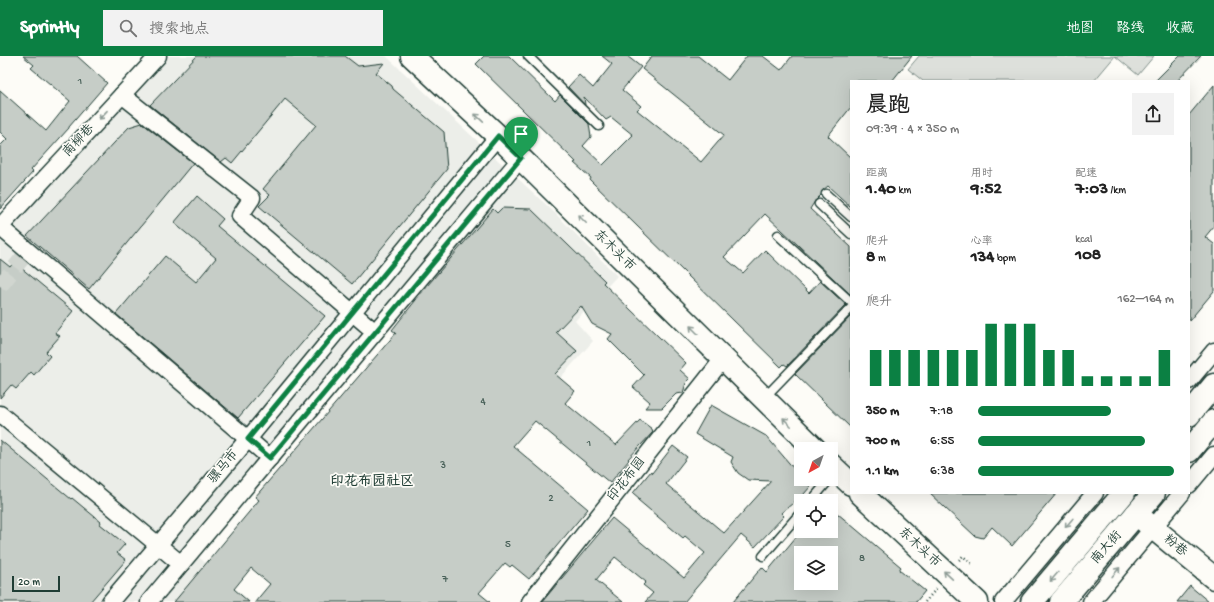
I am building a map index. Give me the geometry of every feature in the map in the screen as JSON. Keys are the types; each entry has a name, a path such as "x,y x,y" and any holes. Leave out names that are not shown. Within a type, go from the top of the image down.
{"street":[{"name":"南柳巷","path":"0,227 158,56"},
{"name":"东木头市","path":"412,56 521,158 808,442"},
{"path":"122,95 252,198 240,216 376,332"},
{"name":"骡马市","path":"112,601 498,136"},
{"path":"149,602 521,158"},
{"path":"0,227 270,458"},
{"path":"1190,380 1214,351"},
{"name":"印花布园","path":"530,602 723,359"},
{"path":"1190,414 1214,385"},
{"path":"0,414 181,564"},
{"path":"1190,450 1214,421"},
{"path":"1190,483 1214,455"},
{"name":"东木头市","path":"861,494 977,602"},
{"path":"1003,602 1094,494"},
{"name":"南大街","path":"1032,602 1123,494"},
{"name":"南大街","path":"1061,602 1153,494"},
{"path":"1091,602 1181,494"},
{"name":"粉巷","path":"1136,514 1214,578"}],"lane":[{"path":"528,56 599,126"},
{"path":"826,194 850,216"},
{"path":"819,204 850,233"},
{"path":"778,235 850,301"},
{"path":"764,399 850,309"},
{"path":"818,494 825,486"},
{"path":"763,556 794,520"}],"shaded area":[{"path":"159,56 386,56 556,214 617,276 575,321 593,341 555,384 430,278 195,554 251,602 0,602 0,227"},
{"path":"919,56 1115,56 1095,80 922,80 908,69"},
{"path":"1115,56 1154,56 1138,75"}],"building":[{"path":"23,56 77,56 107,83 31,170 33,172 0,209 0,146 7,139 0,132 0,90 46,131 70,101 31,68 34,65"},
{"path":"197,56 345,56 358,66 384,63 376,73 444,132 447,169 352,284 259,206 270,195 263,189 316,125 285,99 232,163 226,158 221,162 150,105"},
{"path":"484,56 509,56 555,101 560,95 589,124 591,137 583,146 603,165 633,135 611,117 606,120 584,97 585,105 568,87 579,75 593,88 612,64 602,56 627,56 641,67 622,90 641,106 637,110 701,162 724,135 642,69 652,56 698,56 728,80 747,56 763,56 781,70 792,56 912,56 893,80 850,80 850,108 828,136 850,157 850,206 828,186 822,191 821,195 810,209 850,246 850,294 765,214 724,257 743,273 765,250 809,293 820,281 846,305 787,366 784,364 781,367 590,180 591,178 574,163 576,162 476,64"},
{"path":"1180,56 1201,56 1178,80 1156,80"},
{"path":"1214,85 1214,226 1205,237 1214,244 1214,291 1190,320 1190,114"},
{"path":"142,123 193,163 89,289 27,236 129,127"},
{"path":"197,196 223,219 217,226 325,316 238,418 116,314 165,256 196,282 216,258 174,223"},
{"path":"502,208 531,209 605,281 603,283 686,363 680,370 690,379 686,383 683,393 676,394 662,408 645,408 650,402 633,387 644,375 608,339 612,334 592,324 581,306 556,332 577,351 555,374 575,391 565,403 616,445 640,420 652,429 653,432 628,459 629,460 610,483 535,421 513,446 588,509 529,579 512,565 510,567 505,563 479,593 490,602 255,602 270,584 251,568 234,589 249,602 174,602 259,500 255,497 396,333 392,330 427,286 493,209 497,213"},
{"path":"0,259 10,267 14,262 73,311 55,333 60,336 46,352 50,356 34,375 31,372 16,389 11,385 0,398"},
{"path":"850,317 850,427 795,374"},
{"path":"711,405 766,436 794,469 794,486 810,487 804,494 794,494 794,502 781,513 784,516 755,547 741,535 684,602 645,602 653,593 643,585 646,582 615,557 596,580 623,602 542,602 612,518 684,578 705,553 685,536 683,538 638,500 640,499 633,493 651,471 652,473 673,446 687,457 666,484 724,533 771,481 748,480 738,473 731,462 733,457 695,434"},
{"path":"0,440 101,522 100,524 125,544 117,553 126,560 90,602 0,602"},
{"path":"930,494 1056,494 1012,546 992,527 983,538 975,536"},
{"path":"838,514 901,567 899,570 925,591 916,602 733,602 762,567 767,572 795,538 838,538"},
{"path":"1190,586 1209,602 1177,602"}],"tunnel":[{"path":"0,286 28,251"}],"district":[{"name":"印花布园社区","path":"372,482"}],"route":[{"path":"498,136 521,158 270,458 248,439 352,311 498,136"}]}
